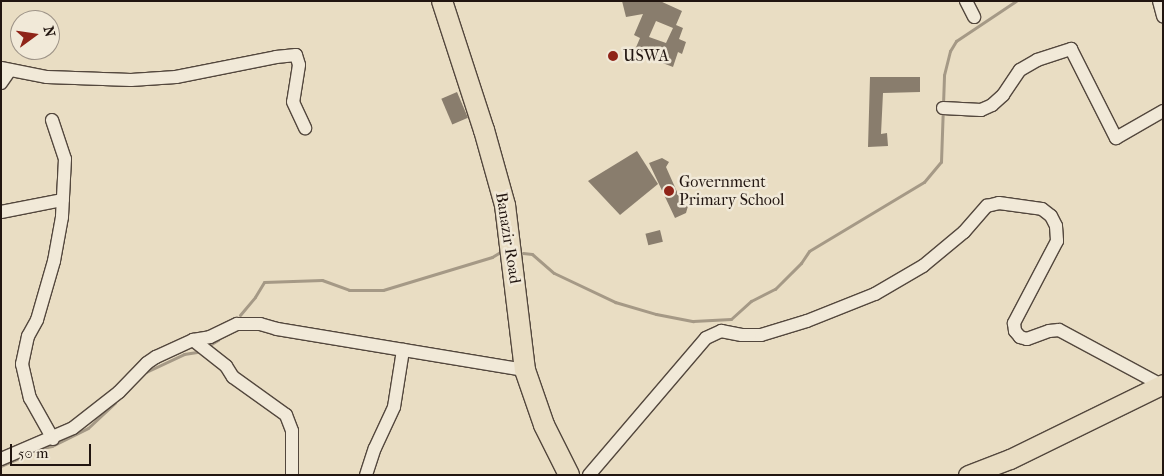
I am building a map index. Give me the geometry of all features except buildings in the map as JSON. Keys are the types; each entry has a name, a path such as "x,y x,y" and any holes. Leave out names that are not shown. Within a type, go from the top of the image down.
{"highway":[{"name":"Banazir Road","path":"442,1 484,130 505,205 525,370 544,425 569,475"}],"main road":[{"path":"968,475 1010,459 1162,385"}],"street":[{"path":"966,1 974,17"},
{"path":"1159,1 1163,16"},
{"path":"943,108 981,110 992,105 1020,70 1036,60 1072,49 1088,86 1116,138 1163,111"},
{"path":"1,83 6,69 47,77 149,79 176,77 276,57 296,56 299,65 293,102 304,128"},
{"path":"52,120 65,159 63,200 54,261 37,320 28,336 22,364 30,398 53,439"},
{"path":"1,212 63,200"},
{"path":"589,475 706,338 721,331 742,335 761,335 807,321 875,294 923,266 964,232 987,206 999,204 1042,209 1051,216 1056,226 1057,240 1014,323 1015,331 1020,337 1027,338 1059,330 1162,385"},
{"path":"1,459 53,439 73,428 119,392 147,363 193,340 210,337 227,327 247,322 525,370"},
{"path":"193,340 226,366 233,377 286,415 292,431 292,475"},
{"path":"366,475 375,448 394,407 404,350"}],"waterway":[{"path":"523,253 532,254 554,273 615,302 656,314 693,321 731,319 751,301 775,289 801,263 809,251 924,182 941,162 944,75 950,51 956,41 1016,1"},
{"path":"240,315 255,297 264,282 322,280 349,290 383,290 492,257 502,251"},
{"path":"208,346 218,340"},
{"path":"146,372 184,354 197,352"},
{"path":"38,449 52,446 88,428 115,403"},
{"path":"1,466 21,457"}],"place":[{"name":"USWA","path":"613,56"},
{"name":"Government Primary School","path":"669,191"}]}
